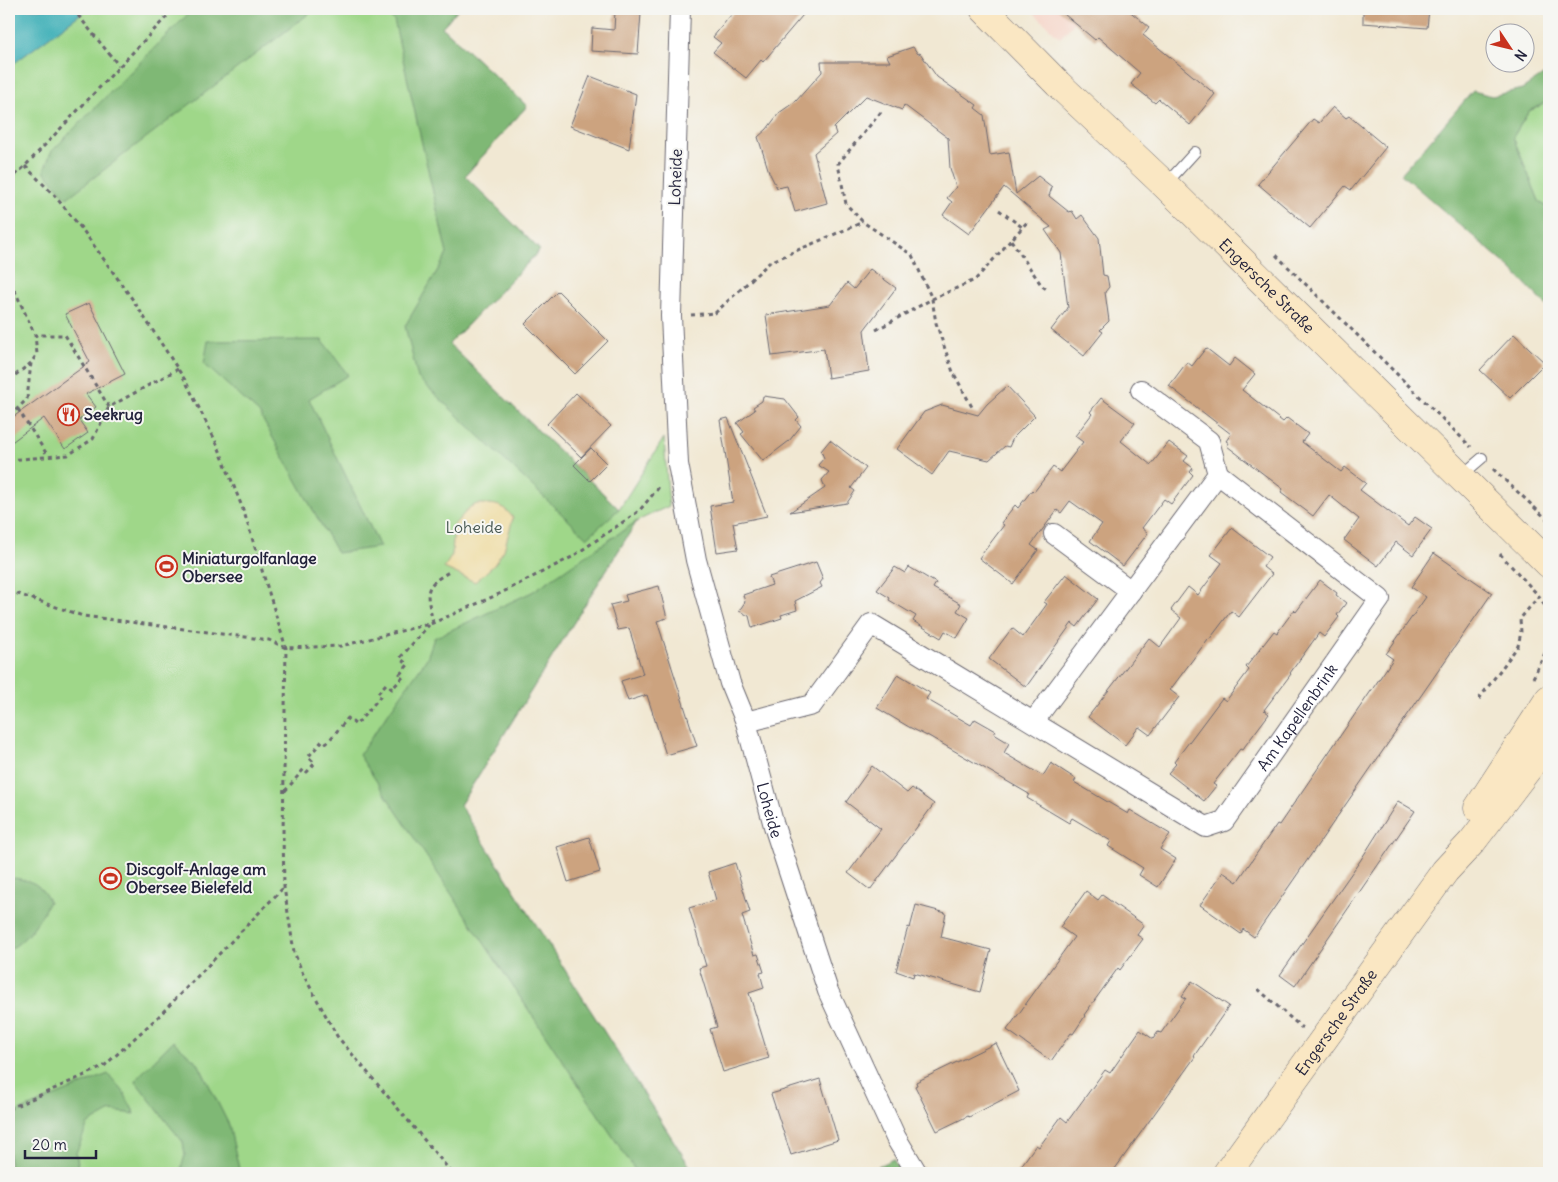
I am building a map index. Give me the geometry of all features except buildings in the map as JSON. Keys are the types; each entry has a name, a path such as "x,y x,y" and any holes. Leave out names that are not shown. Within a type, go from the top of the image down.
{"main road":[{"name":"Engersche Straße","path":"984,9 1065,91 1165,185 1549,564"},
{"name":"Engersche Straße","path":"1445,872 1460,835 1549,699"},
{"name":"Engersche Straße","path":"1227,1173 1445,872 1472,842 1549,741"}],"street":[{"name":"Loheide","path":"680,9 671,316 678,464 696,560 730,683 746,722 774,826 828,991 896,1138 917,1173"},
{"path":"1034,721 1218,474 1209,441 1141,390"},
{"name":"Am Kapellenbrink","path":"746,722 812,705 871,624 1206,826 1224,821 1380,599 1218,474"},
{"path":"1054,534 1131,591"}],"lane":[{"path":"1165,185 1195,152"},
{"path":"1460,476 1482,458"}],"path":[{"path":"73,9 119,66"},
{"path":"9,181 174,9"},
{"path":"881,112 838,164 846,204 863,222 912,256 932,299 936,324 953,372 972,407"},
{"path":"25,166 54,194 82,229 133,300 185,380 218,446 244,512 286,648 284,887 294,952 302,974 337,1036 452,1173"},
{"path":"999,210 1022,227"},
{"path":"876,330 932,299 975,280 1030,220"},
{"path":"671,316 715,313 770,262 863,222"},
{"path":"1011,240 1042,286 1048,290"},
{"path":"9,284 15,291 35,335 37,354 31,363 9,380"},
{"path":"35,335 65,336 109,407"},
{"path":"10,416 27,399 31,363"},
{"path":"9,460 68,455 93,439 109,407 178,369"},
{"path":"18,409 48,456"},
{"path":"1482,458 1549,521"},
{"path":"9,591 83,616 269,640 286,648 341,646 431,624 500,594 572,557 639,510 678,464"},
{"path":"284,792 304,769 307,772 315,763 308,757 323,740 327,742 348,718 356,725 380,696 378,694 386,684 392,689 403,676 400,674 408,665 400,658 431,624 428,593 435,580 452,571"},
{"path":"1479,699 1518,646 1521,632 1520,619 1539,596"},
{"path":"9,1109 103,1067 159,1016 284,887"},
{"path":"1258,989 1320,1044"}],"shaded area":[{"path":"1030,9 1087,9 1060,38"}],"green space":[{"path":"87,9 458,9 442,27 527,106 465,176 540,250 449,344 619,509 664,438 669,506 637,521 460,805 694,1173 9,1173 9,67"},
{"path":"193,9 315,9 67,198 44,171 51,152"},
{"path":"379,9 458,9 442,27 527,106 465,176 540,250 449,344 619,509 587,538 418,378 405,326 447,254 394,20"},
{"path":"1549,71 1549,101 1529,111 1513,137 1539,201 1549,209 1549,308 1510,268 1401,174 1473,91 1492,96 1522,89"},
{"path":"1549,101 1549,209 1539,201 1513,137 1529,111"},
{"path":"322,340 348,375 309,399 380,547 337,553 259,413 204,364 208,341"},
{"path":"637,521 460,805 694,1173 637,1173 359,755 427,658 434,638 532,592"},
{"path":"15,878 35,884 42,890 49,901 33,929 16,946 9,950 9,880"},
{"path":"173,1041 198,1063 229,1125 240,1173 180,1173 185,1155 183,1142 136,1082 138,1077"},
{"path":"108,1074 123,1091 135,1114 111,1111 88,1124 76,1153 80,1173 9,1173 9,1115"},
{"path":"893,1159 901,1173 873,1173 878,1166"}],"sand":[{"path":"477,504 498,505 505,509 513,518 504,550 494,565 475,582 444,568 452,555 454,525 470,507"}],"water":[{"path":"9,9 87,9 9,67"}],"place":[{"name":"Seekrug","path":"68,414"},
{"name":"Miniaturgolfanlage Obersee","path":"166,567"},
{"name":"Discgolf-Anlage am Obersee Bielefeld","path":"110,878"}]}
